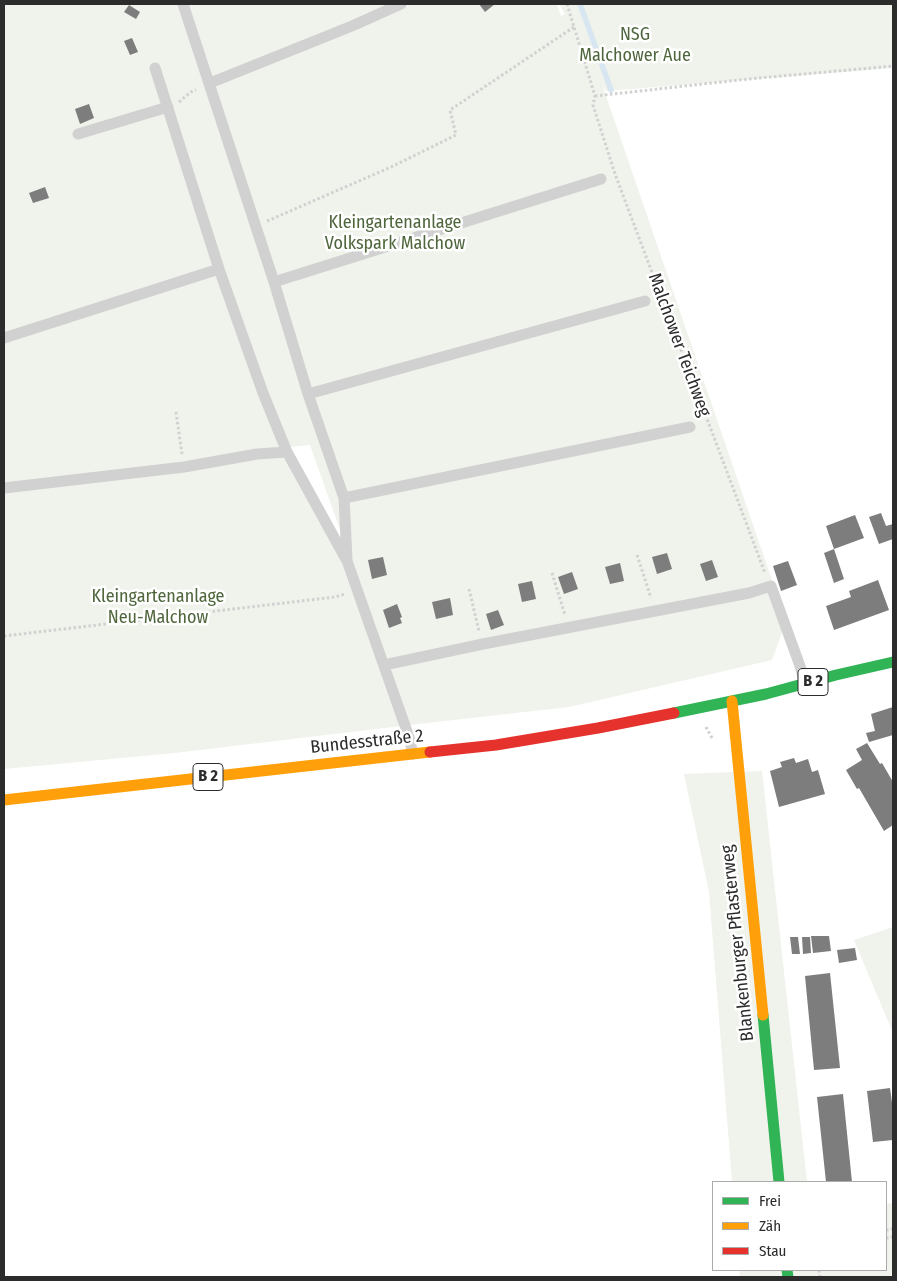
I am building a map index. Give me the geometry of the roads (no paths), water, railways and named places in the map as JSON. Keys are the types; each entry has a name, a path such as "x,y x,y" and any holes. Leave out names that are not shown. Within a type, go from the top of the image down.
{"main road":[{"name":"B 2","path":"732,701 893,662"},
{"name":"Bundesstraße 2","path":"4,800 496,745 598,728 732,701"},
{"name":"Blankenburger Pflasterweg","path":"732,701 779,1181"}],"lane":[{"path":"183,4 274,282 308,394 344,498 347,561"},
{"path":"210,83 352,26 401,4"},
{"path":"155,68 219,269 263,393 287,452 347,561 409,737 413,754"},
{"path":"78,134 168,106"},
{"path":"274,282 602,179"},
{"path":"4,338 219,269"},
{"path":"308,394 645,301"},
{"path":"344,498 690,427"},
{"path":"4,488 184,467 257,454 287,452"},
{"path":"384,664 749,593 770,586 805,684"}],"waterway":[{"path":"580,4 611,90"}],"park label":[{"name":"NSG Malchower Aue","path":"635,45"},
{"name":"Kleingartenanlage Volkspark Malchow","path":"395,233"},
{"name":"Kleingartenanlage Neu-Malchow","path":"158,607"}]}
